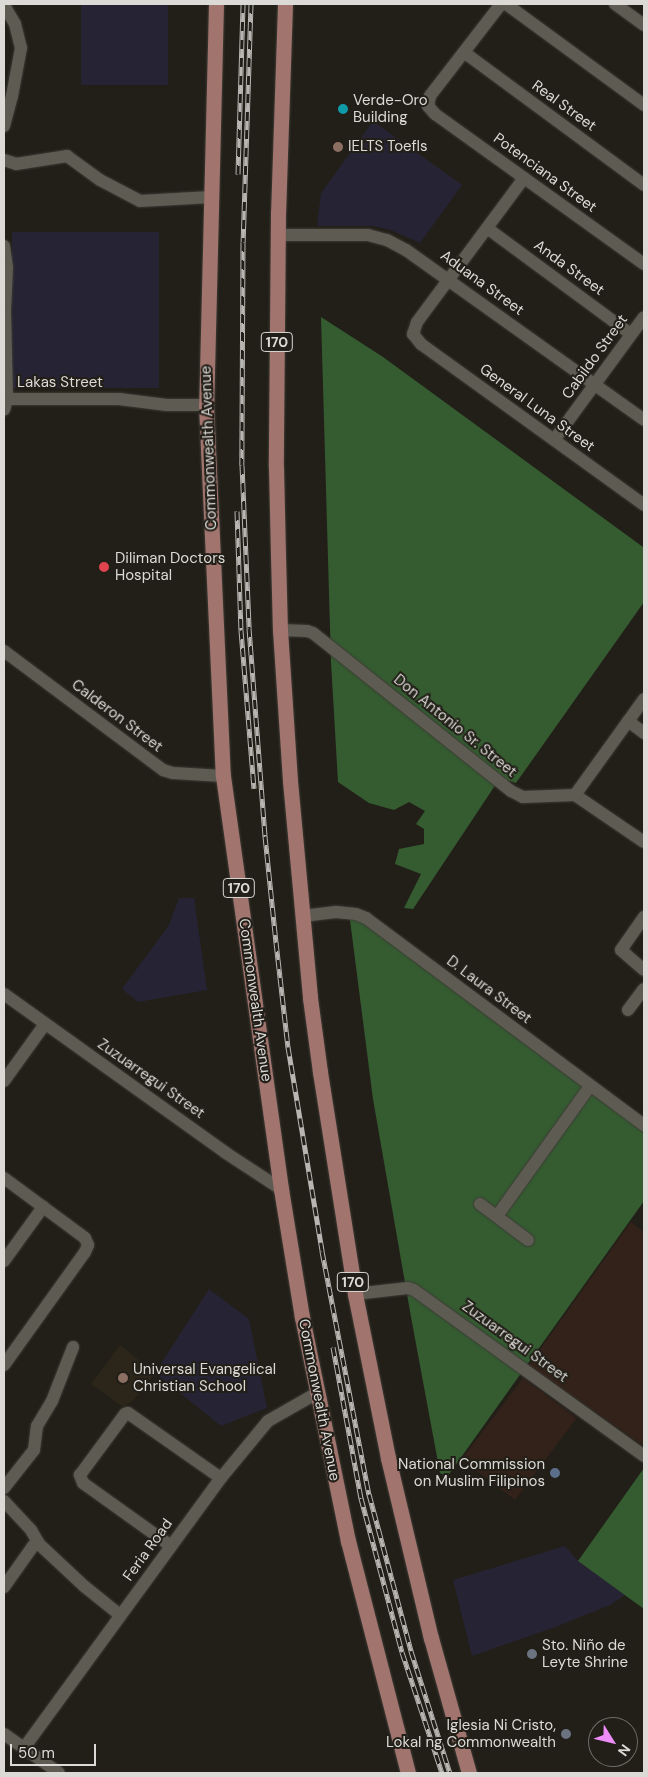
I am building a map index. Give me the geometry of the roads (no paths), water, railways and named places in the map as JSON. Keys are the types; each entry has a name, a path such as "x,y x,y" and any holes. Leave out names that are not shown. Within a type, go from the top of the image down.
{"main road":[{"name":"Commonwealth Avenue","path":"216,4 206,405 222,776 281,1189 317,1393 364,1606 408,1773"},
{"name":"170","path":"285,4 278,234 276,467 280,630 303,916 320,1072 354,1294 388,1458 422,1604 469,1773"}],"street":[{"path":"465,53 501,4"},
{"path":"506,4 644,105"},
{"path":"616,4 644,25"},
{"path":"4,5 15,24 20,48 12,96 4,126"},
{"name":"Potenciana Street","path":"465,53 430,96 428,106 435,114 644,264"},
{"name":"Real Street","path":"465,53 644,185"},
{"path":"4,160 16,164 67,156 100,180 140,201 211,197"},
{"path":"450,280 524,178"},
{"name":"Anda Street","path":"487,228 631,334"},
{"name":"Aduana Street","path":"278,234 368,236 406,250 644,420"},
{"name":"Lakas Street","path":"4,246 7,268 5,404 120,399 167,405 206,405"},
{"name":"General Luna Street","path":"450,280 417,322 413,334 421,344 644,504"},
{"name":"Cabildo Street","path":"554,440 644,317"},
{"name":"Don Antonio Sr. Street","path":"280,630 313,633 511,792 523,797 575,795"},
{"name":"Calderon Street","path":"4,651 163,770 173,773 222,776"},
{"path":"644,698 575,795 644,842"},
{"path":"628,721 644,733"},
{"name":"D. Laura Street","path":"303,916 336,912 356,914 366,918 644,1125"},
{"path":"644,917 621,950 644,970"},
{"path":"628,1010 644,989"},
{"name":"Zuzuarregui Street","path":"4,994 226,1153 281,1189"},
{"path":"4,1081 45,1024"},
{"path":"497,1216 590,1086"},
{"path":"4,1178 84,1238 88,1245 86,1252 4,1365"},
{"path":"480,1204 528,1240"},
{"path":"4,1260 43,1207"},
{"name":"Zuzuarregui Street","path":"354,1294 408,1288 414,1290 644,1456"},
{"path":"4,1488 34,1450 37,1426 52,1401 72,1347"},
{"name":"Feria Road","path":"24,1748 221,1478 268,1421 317,1393"},
{"path":"171,1546 83,1483 80,1475 85,1467 124,1414 128,1413 221,1478"},
{"path":"4,1501 31,1530 39,1544 84,1586 120,1615"},
{"path":"4,1587 33,1546 39,1544"},
{"path":"4,1734 59,1773"}],"railway":[{"path":"238,174 243,4"},
{"path":"251,4 243,242 242,465 249,628 265,836 276,942 288,1047 322,1251 369,1494 411,1651 450,1773"},
{"path":"237,511 241,630 254,788"},
{"path":"333,1347 361,1498 402,1652 442,1773"}],"place":[{"name":"Verde-Oro Building","path":"343,109"},
{"name":"IELTS Toefls","path":"338,147"},
{"name":"Diliman Doctors Hospital","path":"104,567"},
{"name":"Universal Evangelical Christian School","path":"123,1378"},
{"name":"National Commission on Muslim Filipinos","path":"555,1473"},
{"name":"Sto. Niño de Leyte Shrine","path":"532,1654"},
{"name":"Iglesia Ni Cristo, Lokal ng Commonwealth","path":"566,1734"}]}
